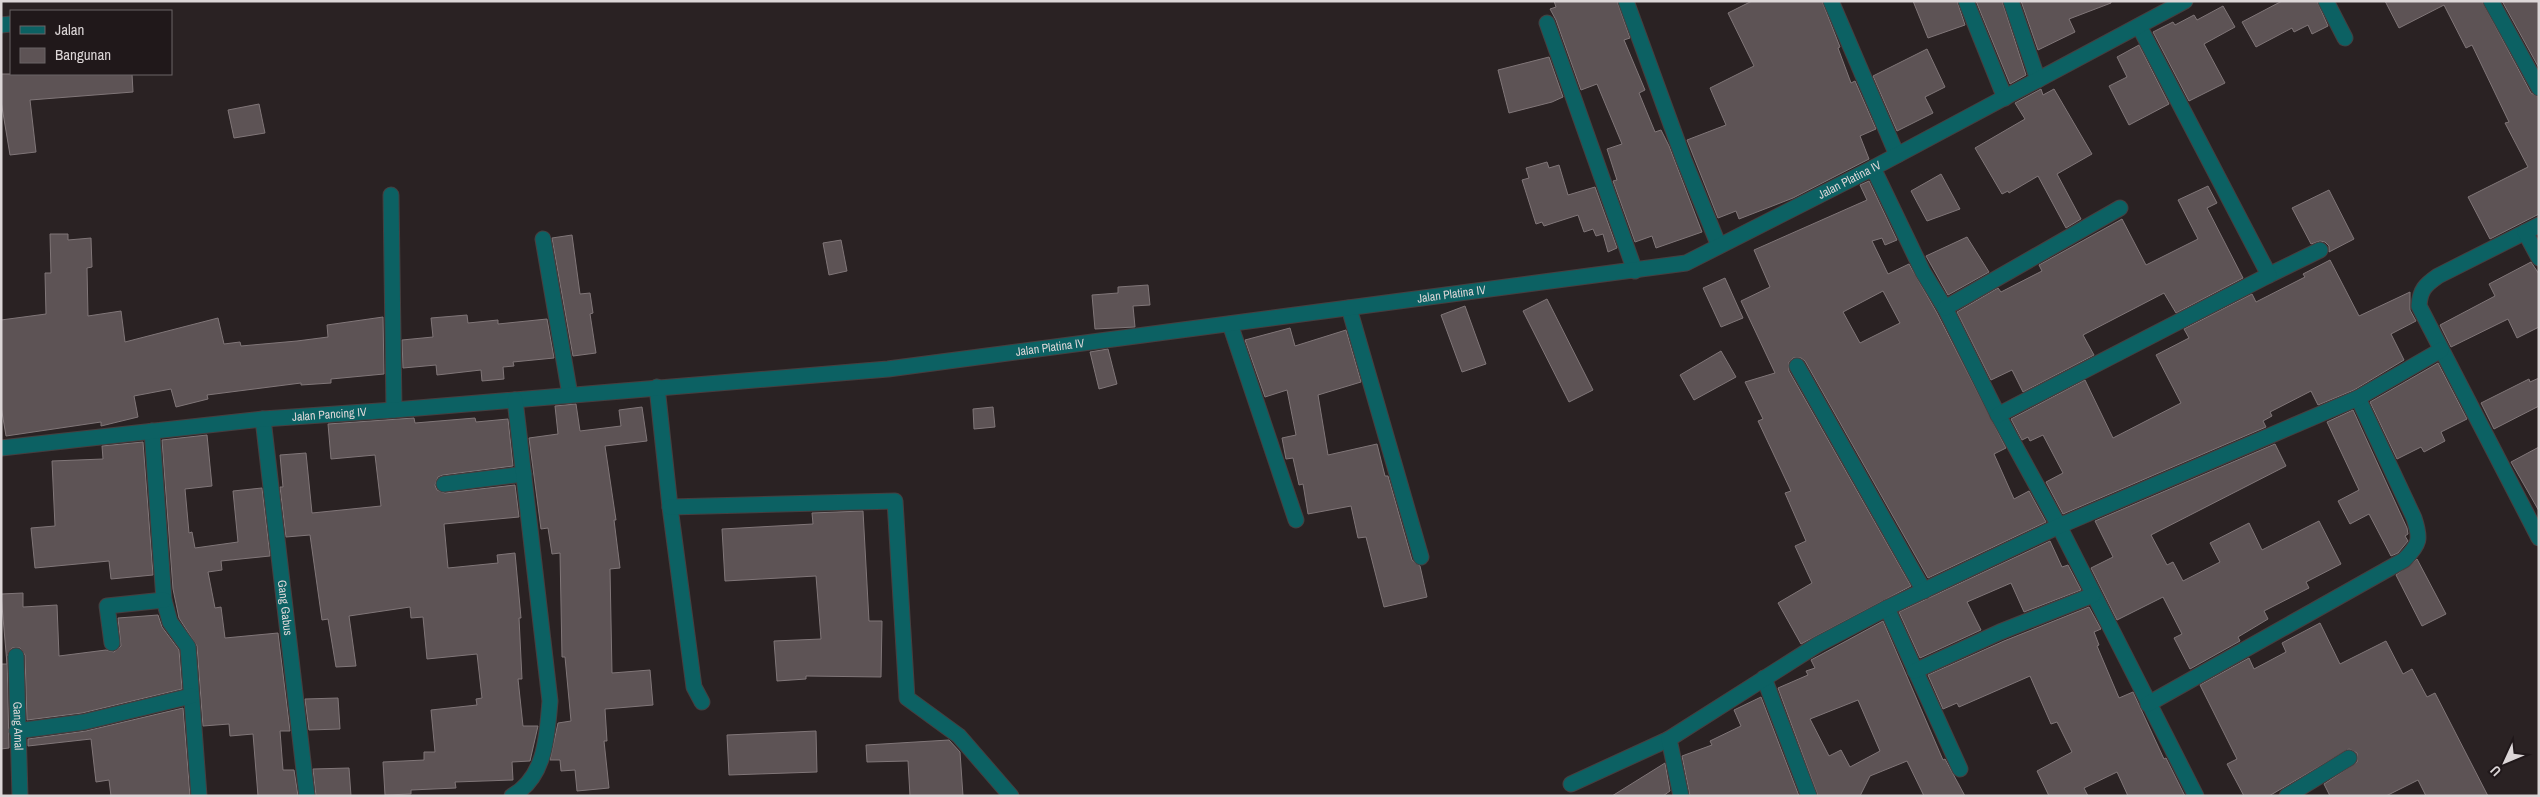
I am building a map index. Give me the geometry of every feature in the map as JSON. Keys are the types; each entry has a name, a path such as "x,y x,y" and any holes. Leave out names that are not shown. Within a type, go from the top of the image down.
{"street":[{"path":"1626,1 1684,160 1720,246"},
{"path":"1831,1 1897,155"},
{"path":"1966,1 2005,98"},
{"path":"2011,1 2038,80"},
{"name":"Jalan Platina IV","path":"658,387 888,369 1686,263 1873,168 2139,26 2157,8 2185,1"},
{"path":"2326,1 2345,38"},
{"path":"2491,1 2539,88"},
{"path":"1547,23 1636,271"},
{"path":"2139,26 2269,275"},
{"path":"1873,168 1923,272 1945,308 1998,415 2059,526 2196,796"},
{"path":"391,195 394,410"},
{"path":"1945,308 2120,208"},
{"path":"2539,258 2532,229 2438,276 2426,284 2420,293 2419,306 2539,538"},
{"path":"543,239 570,394"},
{"path":"1998,415 2320,250"},
{"path":"1349,308 1421,557"},
{"path":"1230,324 1296,520"},
{"path":"1571,784 1669,739 1817,645 1887,608 2059,526 2358,398 2441,350"},
{"path":"1797,366 1924,591"},
{"path":"658,387 670,507 694,687 702,702"},
{"name":"Jalan Pancing IV","path":"1,448 262,419 394,410 658,387"},
{"path":"2148,704 2404,560 2416,548 2420,534 2414,518 2358,398"},
{"path":"512,796 520,792 541,761 546,742 550,701 515,400"},
{"name":"Gang Gabus","path":"262,419 306,796"},
{"path":"152,431 164,600 170,622 188,647 200,796"},
{"path":"444,484 524,474"},
{"path":"670,507 895,501 906,698 959,736 1011,796"},
{"path":"1915,671 2000,632 2093,594"},
{"path":"112,643 107,606 110,604 164,600"},
{"path":"1887,608 1960,769"},
{"name":"Gang Amal","path":"16,656 20,796"},
{"path":"1764,678 1810,796"},
{"path":"17,731 84,722 191,696"},
{"path":"1669,739 1681,796"},
{"path":"2287,796 2349,758"}],"building":[{"path":"1554,1 1617,1 1630,38 1624,40 1645,90 1639,93 1655,132 1661,130 1669,146 1702,232 1656,248 1652,236 1635,242 1613,181 1617,180 1607,149 1622,144 1597,84 1581,90 1556,20 1550,9 1556,7"},
{"path":"1752,1 1822,1 1840,47 1838,48 1851,83 1855,81 1876,129 1860,136 1869,159 1793,198 1739,219 1736,211 1718,218 1687,140 1726,125 1710,88 1754,66 1728,13"},
{"path":"1913,1 1957,1 1965,25 1928,38"},
{"path":"1976,1 2002,1 2026,75 2010,84"},
{"path":"2021,1 2111,1 2111,3 2069,19 2075,32 2038,50"},
{"path":"2282,1 2317,1 2328,26 2312,34 2308,25 2294,32 2292,28 2256,47 2242,22"},
{"path":"2385,1 2482,1 2531,93 2539,97 2539,214 2490,239 2468,197 2528,167 2505,123 2509,122 2472,45 2466,48 2444,5 2399,28"},
{"path":"2502,1 2539,1 2539,68"},
{"path":"2223,6 2235,27 2204,44 2225,83 2189,101 2153,32 2173,22 2175,25 2194,15 2197,20"},
{"path":"2139,45 2169,104 2129,125 2109,86 2127,77 2117,57"},
{"path":"1927,49 1945,87 1925,97 1933,113 1897,131 1873,76"},
{"path":"1549,57 1563,97 1552,102 1509,113 1498,70"},
{"path":"1,74 132,75 133,92 30,100 36,152 10,155 1,101"},
{"path":"2041,89 2043,95 2054,89 2092,154 2057,174 2081,219 2066,228 2038,176 2009,193 2008,191 2002,194 1975,148 2025,119 2015,103"},
{"path":"259,104 265,133 234,138 228,110"},
{"path":"1547,162 1549,168 1559,165 1568,195 1595,187 1617,248 1608,252 1603,234 1596,236 1593,229 1584,232 1578,215 1544,226 1542,222 1536,224 1522,180 1529,178 1526,168"},
{"path":"1941,174 1960,209 1927,221 1911,191"},
{"path":"1869,181 1897,240 1885,245 1882,238 1872,241 1888,274 1909,264 1937,313 2006,448 1994,454 2014,499 2029,491 2046,522 1928,578 1805,361 1801,358 1793,358 1789,362 1789,371 1911,586 1801,644 1778,603 1812,583 1795,546 1806,541 1785,493 1791,491 1758,421 1763,419 1745,382 1775,373 1741,301 1770,287 1754,250 1867,200 1860,185","holes":["1883,291 1900,323 1860,343 1843,312"]},
{"path":"2208,186 2217,203 2207,208 2243,278 2176,313 2164,293 2083,335 2094,355 2023,392 2012,370 1991,380 1957,312 1998,288 2001,292 2042,271 2039,265 2122,219 2146,265 2198,239 2178,200"},
{"path":"2329,190 2354,239 2329,252 2329,246 2325,242 2320,241 2311,244 2292,208"},
{"path":"50,234 68,234 68,240 91,238 92,267 87,268 88,316 121,311 125,342 218,318 224,344 240,342 241,346 297,341 328,337 327,325 383,317 384,374 331,379 331,383 301,385 301,383 207,395 208,399 176,407 171,389 134,396 138,417 101,426 101,422 6,436 1,406 1,320 46,314 45,273 51,273"},
{"path":"572,235 580,294 590,293 593,313 590,314 596,353 573,356 552,238"},
{"path":"1967,237 1989,272 1948,295 1926,256"},
{"path":"841,240 847,271 829,275 823,243"},
{"path":"2330,260 2359,316 2410,292 2410,310 2416,321 2391,334 2404,360 2354,390 2318,405 2311,391 2270,412 2272,416 2263,421 2266,427 2063,514 2046,482 2063,473 2043,435 2030,441 2028,437 2022,440 2011,419 2085,380 2113,438 2181,403 2156,355 2189,338 2184,329 2252,294 2256,302 2305,277 2303,274"},
{"path":"2531,262 2539,274 2539,327 2517,338 2508,319 2451,347 2440,325 2495,296 2489,284"},
{"path":"1725,278 1743,318 1721,327 1703,288"},
{"path":"1148,285 1150,305 1133,306 1135,327 1095,329 1092,295 1118,293 1118,287"},
{"path":"1547,299 1593,390 1569,402 1523,311"},
{"path":"1465,306 1486,364 1462,372 1441,315"},
{"path":"467,315 468,323 498,320 498,324 547,319 554,358 513,362 514,366 503,367 504,379 482,381 481,370 437,375 436,365 403,368 402,340 433,337 431,318"},
{"path":"1290,328 1295,346 1346,330 1361,382 1318,395 1328,455 1377,444 1385,476 1388,476 1412,560 1420,566 1427,597 1384,607 1366,537 1358,538 1351,506 1308,514 1303,484 1299,485 1293,458 1286,459 1282,438 1296,435 1287,390 1265,397 1245,340"},
{"path":"1108,349 1117,384 1099,389 1090,352"},
{"path":"1721,351 1736,377 1694,400 1680,375"},
{"path":"2438,363 2467,419 2441,432 2445,441 2424,452 2421,447 2397,459 2370,402"},
{"path":"2539,378 2539,406 2494,429 2481,403 2529,379 2530,382"},
{"path":"576,404 580,431 621,426 619,410 642,407 647,441 605,446 616,520 614,520 620,568 610,569 612,673 650,670 653,705 605,709 607,741 604,741 609,788 577,791 575,770 561,771 560,760 550,760 558,723 571,721 565,657 562,657 560,553 552,554 548,528 541,529 529,438 558,434 555,406"},
{"path":"993,407 995,427 974,429 973,409"},
{"path":"2353,410 2407,528 2408,534 2405,536 2408,541 2398,553 2391,556 2369,514 2350,524 2338,501 2359,490 2327,422"},
{"path":"414,418 415,423 475,418 476,422 508,419 513,466 443,475 438,477 435,485 437,490 445,493 515,485 519,517 444,524 448,568 498,563 497,555 515,553 521,618 519,618 522,679 518,679 523,726 538,726 530,761 512,762 513,780 455,782 456,788 411,790 411,794 385,795 383,762 424,760 424,752 435,752 431,710 477,705 476,699 482,698 477,654 427,659 423,617 411,618 410,607 349,616 356,666 336,667 328,619 322,620 310,535 286,537 280,487 283,487 280,455 306,453 312,513 381,506 375,455 331,459 328,424"},
{"path":"207,435 212,486 185,489 189,533 192,532 195,548 238,542 233,491 262,488 270,556 221,561 222,570 208,572 215,608 221,607 225,638 278,633 290,731 280,731 283,770 294,770 298,796 258,796 253,734 230,736 229,724 203,726 197,646 179,618 173,589 162,440"},
{"path":"143,442 153,575 111,579 109,561 35,568 31,528 55,526 52,461 103,459 102,446"},
{"path":"2275,444 2286,466 2151,535 2167,565 2173,562 2183,581 2220,562 2210,543 2249,523 2262,550 2319,521 2341,564 2306,582 2309,588 2264,611 2268,619 2238,637 2240,641 2190,669 2174,638 2182,634 2163,597 2117,620 2091,568 2113,557 2095,521"},
{"path":"2539,447 2539,511 2511,462"},
{"path":"863,511 869,621 882,621 881,677 806,676 806,679 777,681 774,641 821,639 816,576 725,581 722,529 813,524 812,513"},
{"path":"2050,541 2062,567 2068,565 2081,590 2024,612 2011,583 1967,602 1981,630 1920,658 1899,612"},
{"path":"2417,559 2446,614 2422,626 2396,575"},
{"path":"23,593 23,607 57,605 59,656 106,650 114,652 121,646 118,618 158,615 162,627 179,650 182,689 82,713 27,720 25,655 20,648 12,648 7,656 9,748 1,749 1,664 7,664 1,594"},
{"path":"2089,607 2101,629 2094,632 2099,645 2097,646 2119,698 2133,692 2164,759 2166,758 2185,796 2128,796 2117,772 2084,788 2088,796 2049,796 2037,771 2072,752 2057,722 2051,724 2030,676 1959,707 1957,703 1943,709 1928,675 2004,641"},
{"path":"1883,621 1943,760 1945,759 1965,796 1924,796 1907,761 1870,776 1860,796 1818,796 1778,688 1808,675 1806,671 1815,668 1811,660","holes":["1858,700 1880,751 1850,767 1841,750 1829,756 1810,719"]},
{"path":"2320,623 2340,664 2386,641 2403,674 2412,669 2427,697 2435,693 2488,796 2426,796 2418,780 2386,796 2330,796 2324,784 2357,762 2357,753 2349,749 2269,796 2244,796 2227,764 2237,759 2200,685 2249,658 2254,669 2286,652 2282,643"},
{"path":"1761,697 1799,796 1690,796 1682,756 1712,745 1710,741 1741,726 1734,710"},
{"path":"338,698 340,729 309,730 305,699"},
{"path":"183,708 190,796 111,796 109,780 96,782 91,739 28,746 28,739 86,731"},
{"path":"816,731 817,772 729,775 727,735"},
{"path":"949,740 960,752 963,796 910,796 908,761 867,762 866,745"},
{"path":"1665,763 1670,791 1663,796 1612,796"},
{"path":"349,768 351,796 316,796 313,769"}]}
